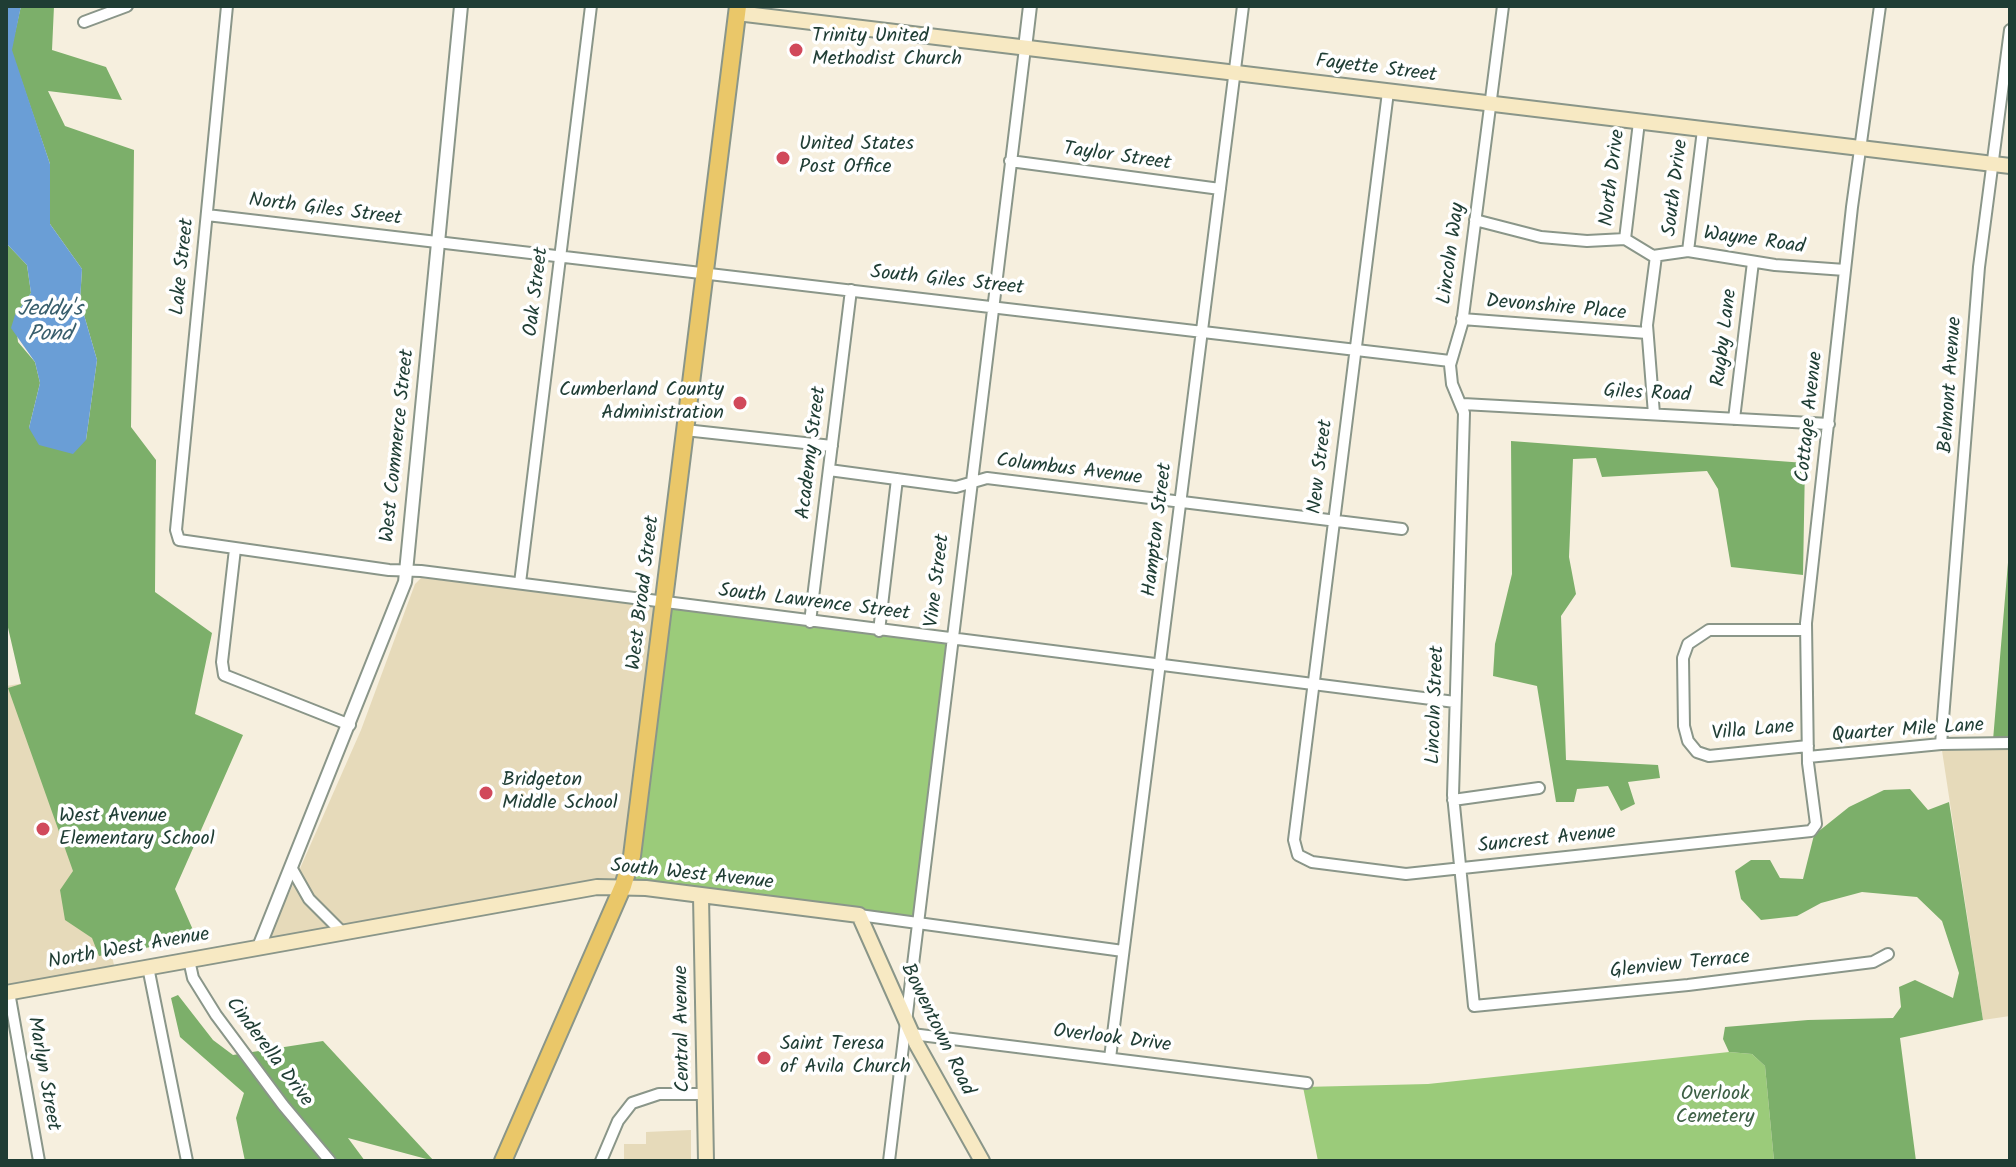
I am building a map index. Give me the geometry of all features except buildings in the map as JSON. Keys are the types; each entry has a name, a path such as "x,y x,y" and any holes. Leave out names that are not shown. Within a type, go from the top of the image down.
{"highway":[{"name":"West Broad Street","path":"503,1161 623,886 635,836 737,9"}],"main road":[{"name":"Fayette Street","path":"737,9 1234,74 2010,166"},
{"name":"South West Avenue","path":"259,947 597,887 623,886 859,915"},
{"name":"Central Avenue","path":"701,896 706,1161"},
{"name":"Bowentown Road","path":"859,915 909,1027 982,1161"},
{"name":"North West Avenue","path":"7,993 259,947"}],"street":[{"path":"84,22 127,6"},
{"name":"Lake Street","path":"176,532 227,6"},
{"name":"West Commerce Street","path":"259,947 350,725 407,570 461,6"},
{"name":"Oak Street","path":"520,583 591,6"},
{"name":"Vine Street","path":"889,1161 909,1027 917,924 1030,6"},
{"name":"Hampton Street","path":"1110,1058 1243,6"},
{"path":"1491,104 1503,6"},
{"name":"Cottage Avenue","path":"1811,831 1816,824 1808,752 1806,630 1845,270 1880,6"},
{"name":"Belmont Avenue","path":"1941,744 1979,267 2010,30"},
{"name":"New Street","path":"1294,846 1388,92"},
{"name":"Lincoln Way","path":"1450,361 1462,319 1491,104"},
{"name":"North Drive","path":"1625,239 1639,122"},
{"name":"South Drive","path":"1688,251 1703,130"},
{"name":"Taylor Street","path":"1010,161 1220,189"},
{"name":"North Giles Street","path":"207,215 439,242"},
{"path":"1475,220 1541,237 1587,241 1625,239 1656,256 1647,333 1654,414"},
{"name":"South Giles Street","path":"439,242 1203,329 1450,361"},
{"name":"Wayne Road","path":"1656,256 1688,251 1753,262 1845,270"},
{"name":"Rugby Lane","path":"1734,419 1753,262"},
{"name":"Academy Street","path":"810,622 851,290"},
{"name":"Devonshire Place","path":"1462,319 1647,333"},
{"path":"1450,361 1452,384 1463,404"},
{"name":"Giles Road","path":"1463,404 1829,424"},
{"name":"Lincoln Street","path":"1463,404 1453,800 1474,1006"},
{"path":"685,430 832,446"},
{"name":"Columbus Avenue","path":"829,470 956,487 987,478 1402,529"},
{"path":"879,631 897,479"},
{"name":"South Lawrence Street","path":"176,532 183,541 235,549 1455,702"},
{"path":"235,549 222,672 350,725"},
{"name":"Villa Lane","path":"1806,630 1709,630 1688,644 1683,658 1683,685 1684,726 1688,741 1697,752 1709,756 1808,752"},
{"name":"Quarter Mile Lane","path":"1808,752 2010,743"},
{"path":"1453,800 1539,788"},
{"name":"Suncrest Avenue","path":"1294,846 1298,855 1312,862 1406,874 1811,831"},
{"path":"292,869 309,899 342,932"},
{"name":"South West Avenue","path":"859,915 1123,951"},
{"name":"Glenview Terrace","path":"1474,1006 1873,962 1888,954"},
{"name":"Cinderella Drive","path":"189,960 193,978 216,1015 283,1105 330,1161"},
{"path":"148,967 187,1161"},
{"name":"Marlyn Street","path":"7,993 39,1161"},
{"name":"Overlook Drive","path":"909,1027 1110,1058 1307,1083"},
{"path":"601,1161 618,1121 632,1103 659,1094 705,1094"}],"shaded area":[{"name":"Bridgeton Middle School","path":"421,578 664,603 623,886 259,947 287,898 361,730 415,584"},
{"name":"West Avenue Elementary School","path":"44,680 116,973 6,993 6,686"},
{"path":"2010,738 2010,1016 1983,1020 1941,744"},
{"path":"691,1130 691,1161 624,1161 624,1144 646,1144 646,1132"}],"green space":[{"path":"21,6 54,6 52,50 106,67 122,100 48,91 65,126 134,150 131,427 156,460 155,592 212,633 195,714 243,735 175,889 197,939 99,956 92,938 65,920 60,890 73,871 8,688 21,684 6,619 6,243 27,265 31,293 15,315 18,342 35,362 40,383 29,428 86,440 97,360 80,301 82,269 50,224 50,164 11,50"},
{"path":"1511,441 1805,463 1803,575 1731,567 1718,489 1707,471 1602,477 1596,458 1573,459 1569,557 1576,594 1561,616 1566,760 1658,765 1660,778 1628,782 1635,804 1621,811 1608,786 1577,789 1574,802 1556,802 1537,686 1493,676 1495,644 1512,574"},
{"path":"2010,539 2010,738 1993,740"},
{"path":"664,603 952,640 917,924 623,886"},
{"path":"1910,789 1928,810 1949,802 1983,1020 1900,1038 1916,1161 1774,1161 1765,1066 1752,1054 1729,1052 1723,1039 1725,1027 1808,1020 1893,1018 1901,1007 1899,987 1915,980 1953,998 1959,973 1942,921 1917,897 1862,892 1821,903 1797,916 1761,920 1741,899 1735,871 1751,860 1770,860 1780,878 1803,879 1814,835 1849,807 1884,790"},
{"path":"178,995 213,1040 233,1055 323,1041 434,1161 348,1138 365,1161 245,1161 236,1118 244,1093 180,1037 171,998"},
{"name":"Overlook Cemetery","path":"1729,1052 1752,1054 1765,1066 1774,1161 1318,1161 1303,1087 1428,1084"}],"water":[{"name":"Jeddy's Pond","path":"6,6 21,6 12,50 50,164 50,224 82,269 80,301 97,360 86,440 73,454 39,445 29,428 40,383 35,362 11,328 15,315 31,293 27,265 6,243"}],"place":[{"name":"Trinity United Methodist Church","path":"796,50"},
{"name":"United States Post Office","path":"783,158"},
{"name":"Cumberland County Administration","path":"740,403"},
{"name":"Bridgeton Middle School","path":"486,793"},
{"name":"West Avenue Elementary School","path":"43,829"},
{"name":"Saint Teresa of Avila Church","path":"764,1058"}]}
